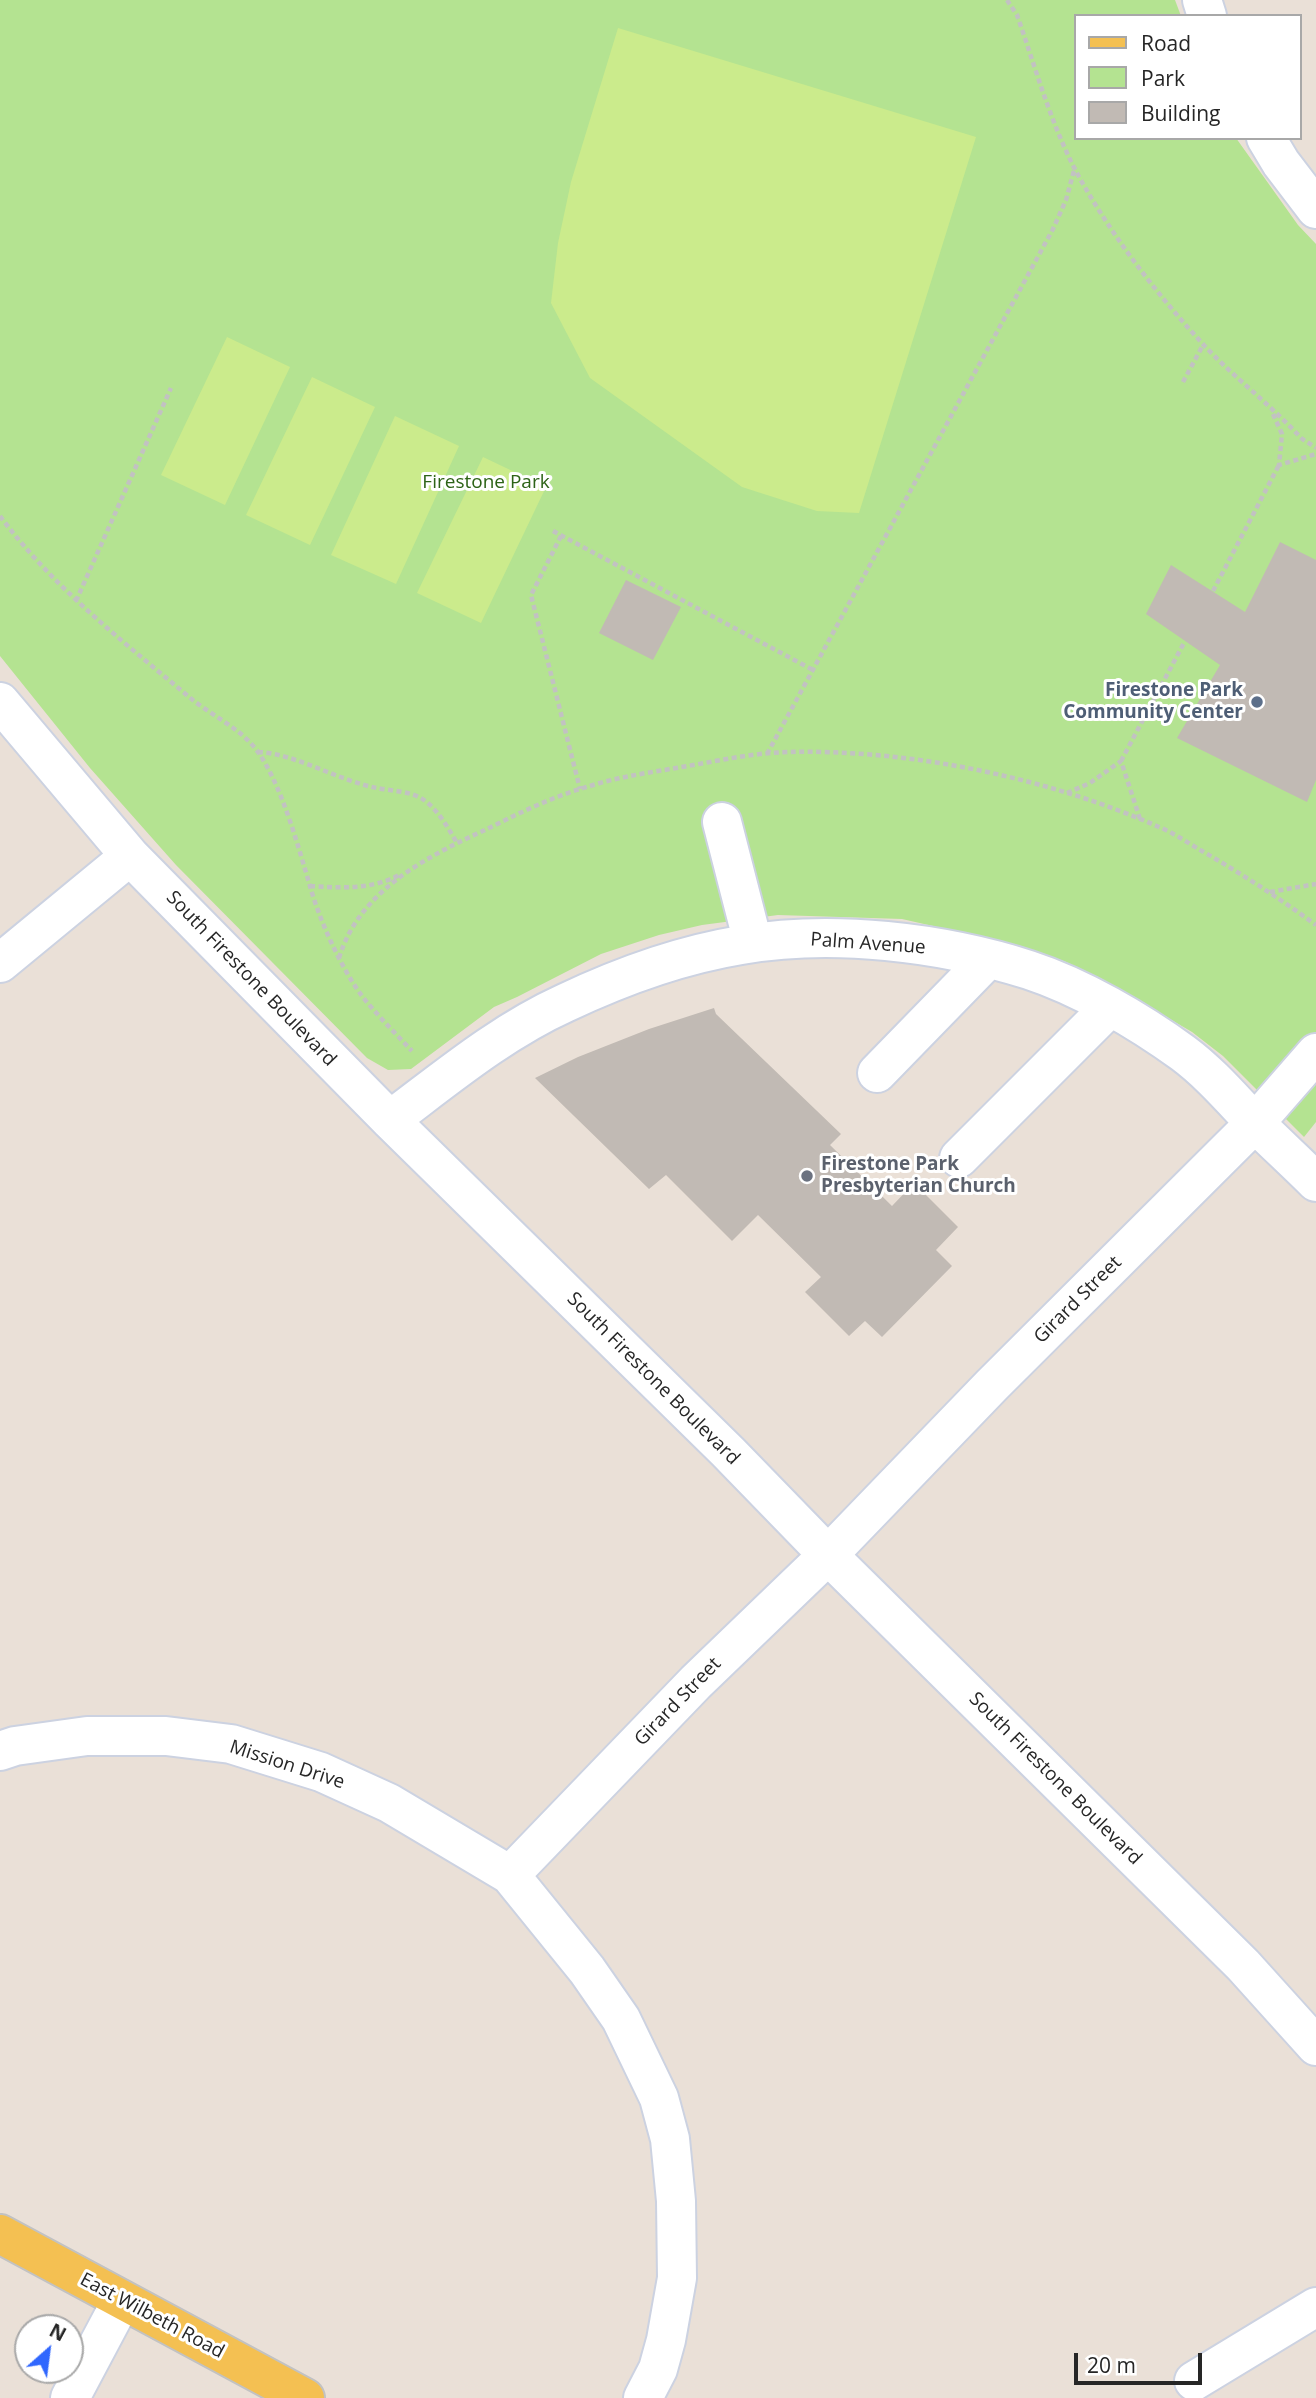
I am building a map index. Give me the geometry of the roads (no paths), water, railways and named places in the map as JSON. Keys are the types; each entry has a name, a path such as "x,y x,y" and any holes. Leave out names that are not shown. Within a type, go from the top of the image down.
{"main road":[{"name":"East Wilbeth Road","path":"0,2234 304,2398"}],"street":[{"path":"1267,140 1316,209"},
{"name":"South Firestone Boulevard","path":"0,702 130,856 390,1120 1243,1965 1316,2046"},
{"path":"722,822 753,943"},
{"path":"0,963 130,856"},
{"name":"Palm Avenue","path":"390,1120 500,1039 564,1003 641,970 685,957 753,943 819,938 893,942 1029,970 1110,1007 1183,1053 1212,1077 1316,1182"},
{"path":"877,1073 987,960"},
{"path":"959,1158 1110,1007"},
{"name":"Girard Street","path":"510,1875 696,1682 828,1555 992,1385 1255,1123 1316,1053"},
{"name":"Mission Drive","path":"0,1751 15,1746 87,1736 166,1736 231,1744 321,1773 389,1803 510,1875"},
{"path":"510,1875 587,1970 621,2019 659,2098 670,2139 676,2201 677,2278 658,2369 643,2398"},
{"path":"70,2398 122,2300"},
{"path":"1194,2381 1316,2307"}],"place":[{"name":"Firestone Park Community Center","path":"1257,702"},
{"name":"Firestone Park Presbyterian Church","path":"807,1176"}],"park label":[{"name":"Firestone Park","path":"486,483"}]}
